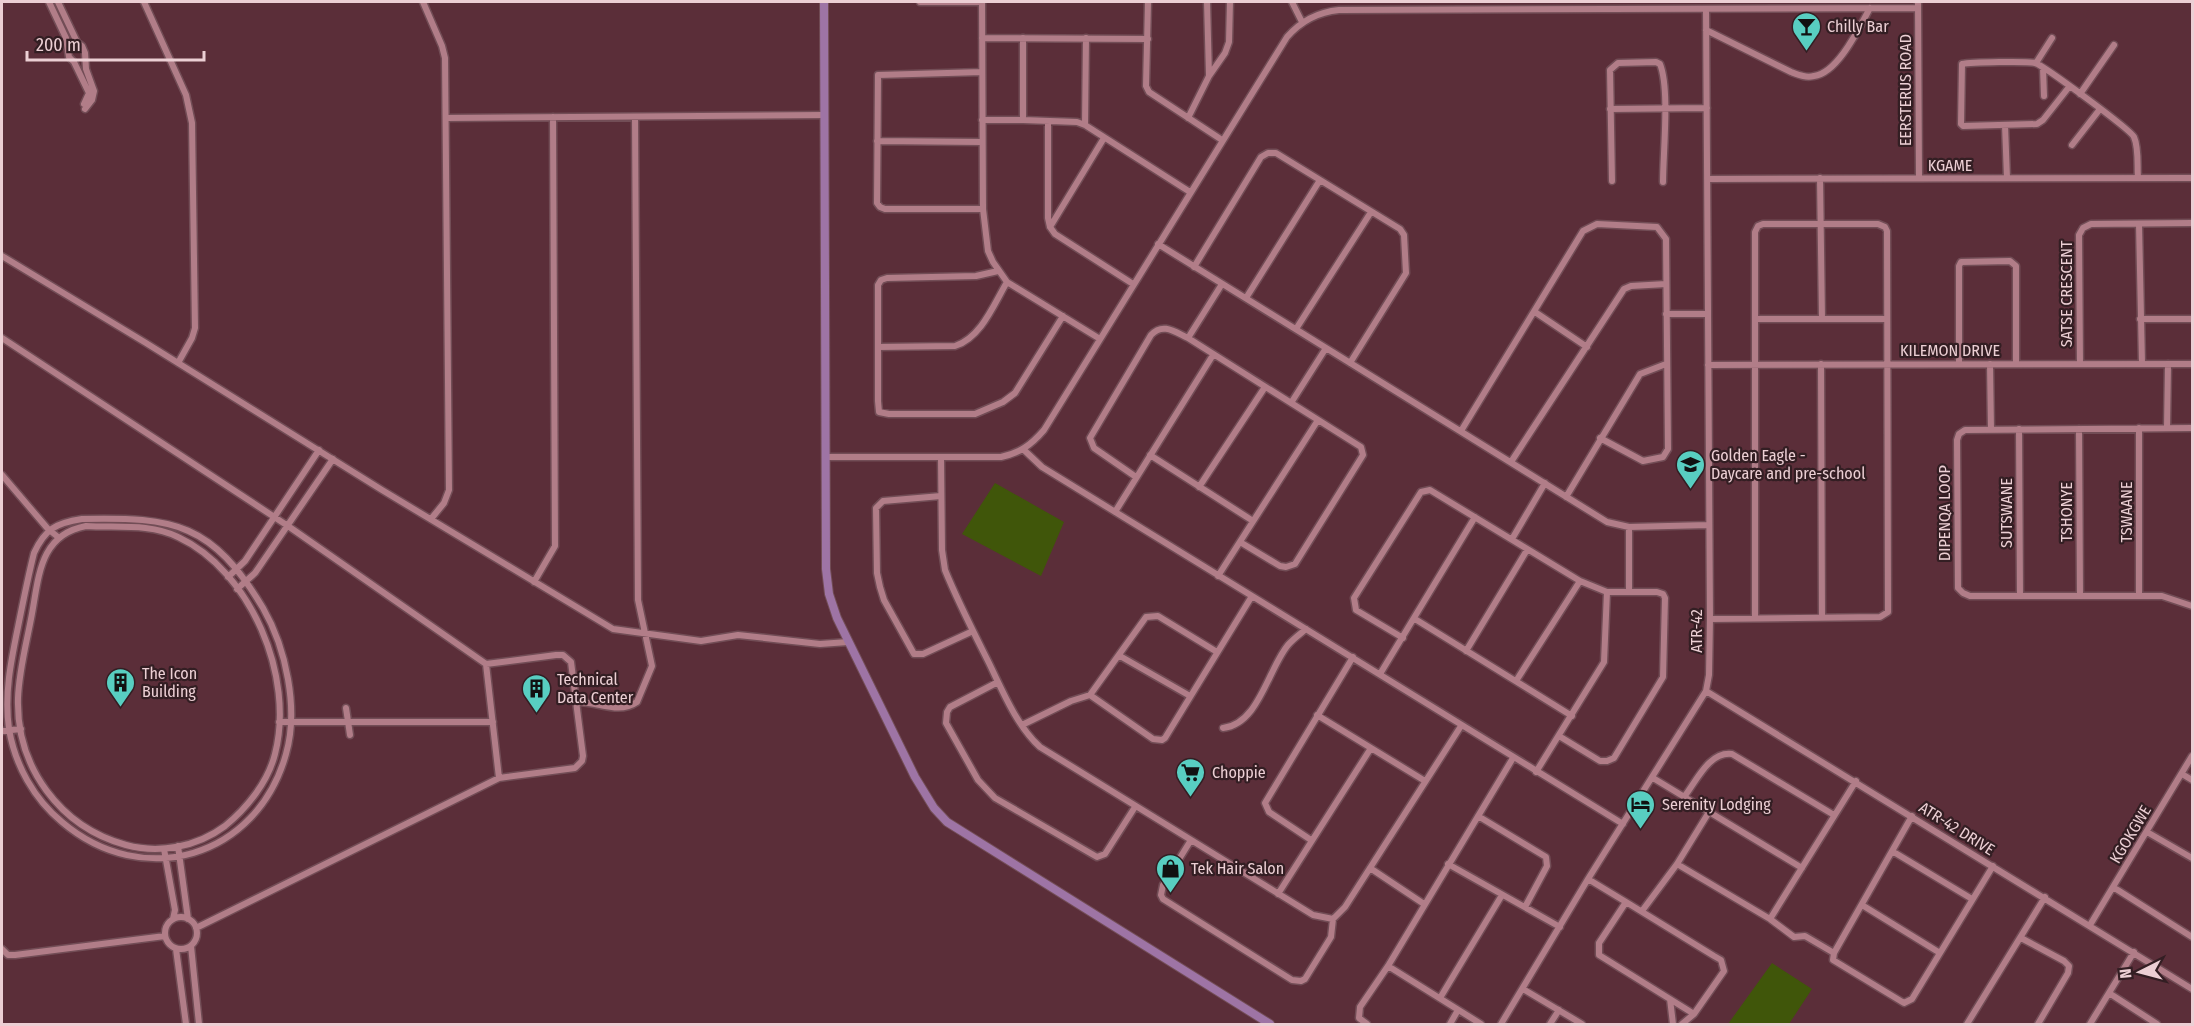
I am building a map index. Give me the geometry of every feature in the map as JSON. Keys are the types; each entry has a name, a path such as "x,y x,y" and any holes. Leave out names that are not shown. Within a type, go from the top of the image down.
{"main road":[{"path":"824,2 826,569 829,594 837,618 915,777 934,808 947,822 1270,1024"}],"street":[{"path":"49,2 66,38 69,57 74,62 89,93 84,108 92,100 94,91 86,69 85,53 77,42 58,2"},
{"path":"144,2 186,95 192,123 195,328 190,344 178,363"},
{"path":"423,2 444,51 446,118 449,490 444,503 431,519"},
{"path":"920,2 982,2 983,209 988,251 998,271 1008,282 1100,339"},
{"path":"1148,2 1146,86 1149,92 1222,140"},
{"path":"1207,2 1209,76"},
{"path":"1188,118 1209,76 1226,53 1229,42 1230,2"},
{"path":"1292,2 1302,22"},
{"path":"1449,2 1450,10"},
{"path":"1559,10 1560,2"},
{"path":"826,457 1001,457 1023,450 1044,430 1287,37 1302,22 1314,16 1340,10 1706,9 1785,5 1870,8 1918,5"},
{"name":"EERSTERUS ROAD","path":"1918,5 1919,178"},
{"path":"1706,30 1791,72 1804,76 1816,76 1827,71 1845,51 1870,8"},
{"name":"ATR-42","path":"1501,1024 1588,879 1706,691 1709,675 1710,618 1706,9"},
{"path":"982,38 1148,39"},
{"path":"1023,38 1023,120"},
{"path":"1085,125 1086,38"},
{"path":"2036,63 2052,38"},
{"path":"2080,94 2114,45"},
{"path":"1612,181 1610,70 1614,65 1656,62 1663,70 1663,182"},
{"path":"2069,87 2043,120 2031,125 1962,125 1962,64 2036,63 2080,94 2133,135 2136,143 2138,178"},
{"path":"2043,68 2044,96"},
{"path":"982,72 878,75 877,203 885,209 983,209"},
{"path":"1610,110 1707,108"},
{"path":"2072,145 2100,109"},
{"path":"446,118 824,115"},
{"path":"534,582 555,546 553,117"},
{"path":"576,702 589,701 611,708 630,706 637,702 652,666 638,600 635,117"},
{"path":"982,120 1077,122 1190,192"},
{"path":"1048,121 1047,208 1050,227 1055,234 1133,284"},
{"path":"2005,125 2007,178"},
{"path":"1050,227 1104,138"},
{"path":"877,141 982,142"},
{"path":"1194,267 1261,157 1268,153 1276,153 1320,180 1403,232 1407,269 1350,363"},
{"path":"1820,178 1822,319"},
{"name":"KGAME","path":"1708,179 2193,178"},
{"path":"1246,298 1320,180"},
{"path":"1296,329 1371,212"},
{"name":"SATSE CRESCENT","path":"2080,364 2079,235 2083,228 2091,224 2193,223"},
{"path":"1461,431 1582,231 1597,224 1657,227 1666,239 1668,449 1663,457 1643,461 1600,438"},
{"path":"1710,618 1880,617 1885,615 1889,609 1887,231 1885,227 1878,224 1763,224 1758,226 1755,232 1755,617"},
{"path":"2139,224 2142,363"},
{"path":"1158,244 1607,522 1629,527 1708,525"},
{"path":"2,256 613,629 701,641 738,636 820,644 848,642"},
{"path":"1959,364 1959,266 1965,261 2010,261 2016,266 2016,364"},
{"path":"998,271 976,276 882,280 878,285 879,412 975,414 989,410 1015,393 1063,316"},
{"path":"878,347 954,346 965,343 974,336 1008,282"},
{"path":"1188,338 1222,284"},
{"path":"1511,462 1624,289 1631,286 1666,284"},
{"path":"1535,312 1587,347"},
{"path":"1666,314 1708,314"},
{"path":"1755,319 1887,319"},
{"path":"2140,319 2193,319"},
{"path":"1136,477 1094,448 1090,438 1151,335 1157,329 1167,328 1188,338 1358,444 1363,450 1363,455 1295,564 1280,566 1240,542"},
{"path":"2,338 288,526 486,664 563,655 571,662 583,756 579,765 571,770 499,778 196,928"},
{"path":"1290,403 1326,348"},
{"path":"1115,512 1213,355"},
{"path":"1566,496 1640,374 1666,363"},
{"path":"1821,364 1822,617"},
{"path":"1990,364 1991,430"},
{"path":"2167,428 2168,364"},
{"name":"KILEMON DRIVE","path":"1708,365 2193,364"},
{"path":"1199,487 1265,387"},
{"path":"1218,576 1318,420"},
{"name":"TSWAANE","path":"2139,428 2139,595"},
{"name":"DIPENQA LOOP","path":"2193,428 1965,430 1959,434 1957,440 1958,588 1963,593 1970,596 2162,596 2193,606"},
{"name":"SUTSWANE","path":"2019,429 2020,596"},
{"name":"TSHONYE","path":"2079,429 2080,595"},
{"path":"228,577 245,561 320,450"},
{"path":"1023,450 1042,467 1623,824"},
{"path":"1150,455 1253,521"},
{"path":"941,458 943,561 951,585 998,682 1022,725 1040,747 1313,915 1333,919"},
{"path":"237,589 255,573 333,459"},
{"path":"2,475 48,530 58,537"},
{"path":"1512,539 1545,483"},
{"path":"1403,638 1356,610 1354,598 1423,491 1430,490 1580,581 1607,592 1657,592 1664,596 1664,668 1660,683 1614,758 1600,761 1559,736"},
{"path":"941,496 879,503 876,511 877,573 880,588 884,600 914,654 923,654 973,632"},
{"path":"1380,674 1475,517"},
{"path":"82,519 144,519 162,522 202,537 225,557 246,581 265,612 282,652 292,722 286,755 262,805 249,820 225,838 179,858 147,859 120,855 97,847 76,835 52,814 24,776 5,719 7,687 34,553 48,530 64,522 82,519"},
{"path":"86,526 154,529 179,537 193,545 205,553 228,577 260,624 275,669 279,722 275,755 254,796 237,816 222,828 203,838 178,846 147,849 110,840 91,832 76,822 50,795 30,764 19,717 19,680 40,574 48,551 58,537 70,529 86,526"},
{"path":"1629,527 1629,592"},
{"path":"1466,651 1527,550"},
{"path":"1515,681 1580,581"},
{"path":"1536,772 1604,662 1607,592"},
{"path":"1090,695 1153,739 1162,740 1169,734 1252,596"},
{"path":"1022,725 1071,701 1090,695 1120,656 1144,619 1154,615 1217,652"},
{"path":"1414,619 1572,716"},
{"path":"1223,728 1232,727 1248,714 1288,645 1306,629"},
{"path":"1120,656 1190,696"},
{"path":"1311,840 1269,812 1265,802 1353,657"},
{"path":"486,664 499,778"},
{"path":"998,682 950,707 946,717 946,723 978,780 995,798 1097,857 1105,854 1135,807"},
{"name":"ATR-42 DRIVE","path":"1706,691 2193,989"},
{"path":"346,708 350,735"},
{"path":"1317,715 1425,781"},
{"path":"5,719 19,717"},
{"path":"279,722 493,722"},
{"path":"1191,840 1163,885 1161,895 1163,899 1292,980 1301,981 1305,979 1331,937 1333,919 1345,907 1461,726"},
{"path":"2,731 21,729"},
{"path":"1278,894 1371,748"},
{"path":"1684,797 1713,758 1727,753 1834,815"},
{"name":"KGOKGWE","path":"2090,925 2193,756"},
{"path":"1367,1024 1359,1018 1360,1006 1388,966 1513,758"},
{"path":"2182,774 2193,780"},
{"path":"1653,777 1802,868"},
{"path":"1770,919 1856,781"},
{"path":"1642,911 1677,864 1708,812"},
{"path":"1478,816 1546,857 1547,866 1525,907"},
{"path":"1912,816 1834,952 1833,960 1904,1003 1912,999 1993,866"},
{"path":"2147,832 2193,858"},
{"path":"178,846 188,919 196,928 196,937 191,946 199,1024"},
{"path":"164,849 174,910 173,919"},
{"path":"1892,851 1972,900"},
{"path":"1448,864 1560,927"},
{"path":"1677,864 1770,919 1794,937 1805,936 1834,952"},
{"path":"1370,868 1424,904"},
{"path":"1588,879 1714,956 1723,965 1724,971 1694,1014 1682,1024"},
{"path":"2113,887 2193,937"},
{"path":"1440,998 1502,895"},
{"path":"1967,1024 2045,897"},
{"path":"1626,902 1599,943 1599,955 1694,1014"},
{"path":"1862,904 1940,953"},
{"path":"188,919 178,917 173,919 166,927 165,936 167,943 176,949 181,950 191,946"},
{"path":"2,949 8,955 15,956 165,936"},
{"path":"2021,938 2069,966 2068,974 2038,1024"},
{"path":"176,949 186,1024"},
{"path":"2090,1024 2134,952"},
{"path":"1388,966 1481,1024"},
{"path":"1524,989 1582,1024"},
{"path":"2109,993 2157,1024"},
{"path":"1670,999 1673,1024"},
{"path":"1450,1024 1458,1010"},
{"path":"1550,1024 1559,1010"}],"green space":[{"path":"995,483 1064,522 1041,576 962,534"},
{"path":"1772,963 1812,989 1789,1024 1728,1024"}],"place":[{"name":"Chilly Bar","path":"1806,52"},
{"name":"Golden Eagle - Daycare and pre-school","path":"1690,490"},
{"name":"The Icon Building","path":"121,708"},
{"name":"Technical Data Center","path":"536,714"},
{"name":"Choppie","path":"1191,798"},
{"name":"Serenity Lodging","path":"1641,830"},
{"name":"Tek Hair Salon","path":"1170,894"}]}
